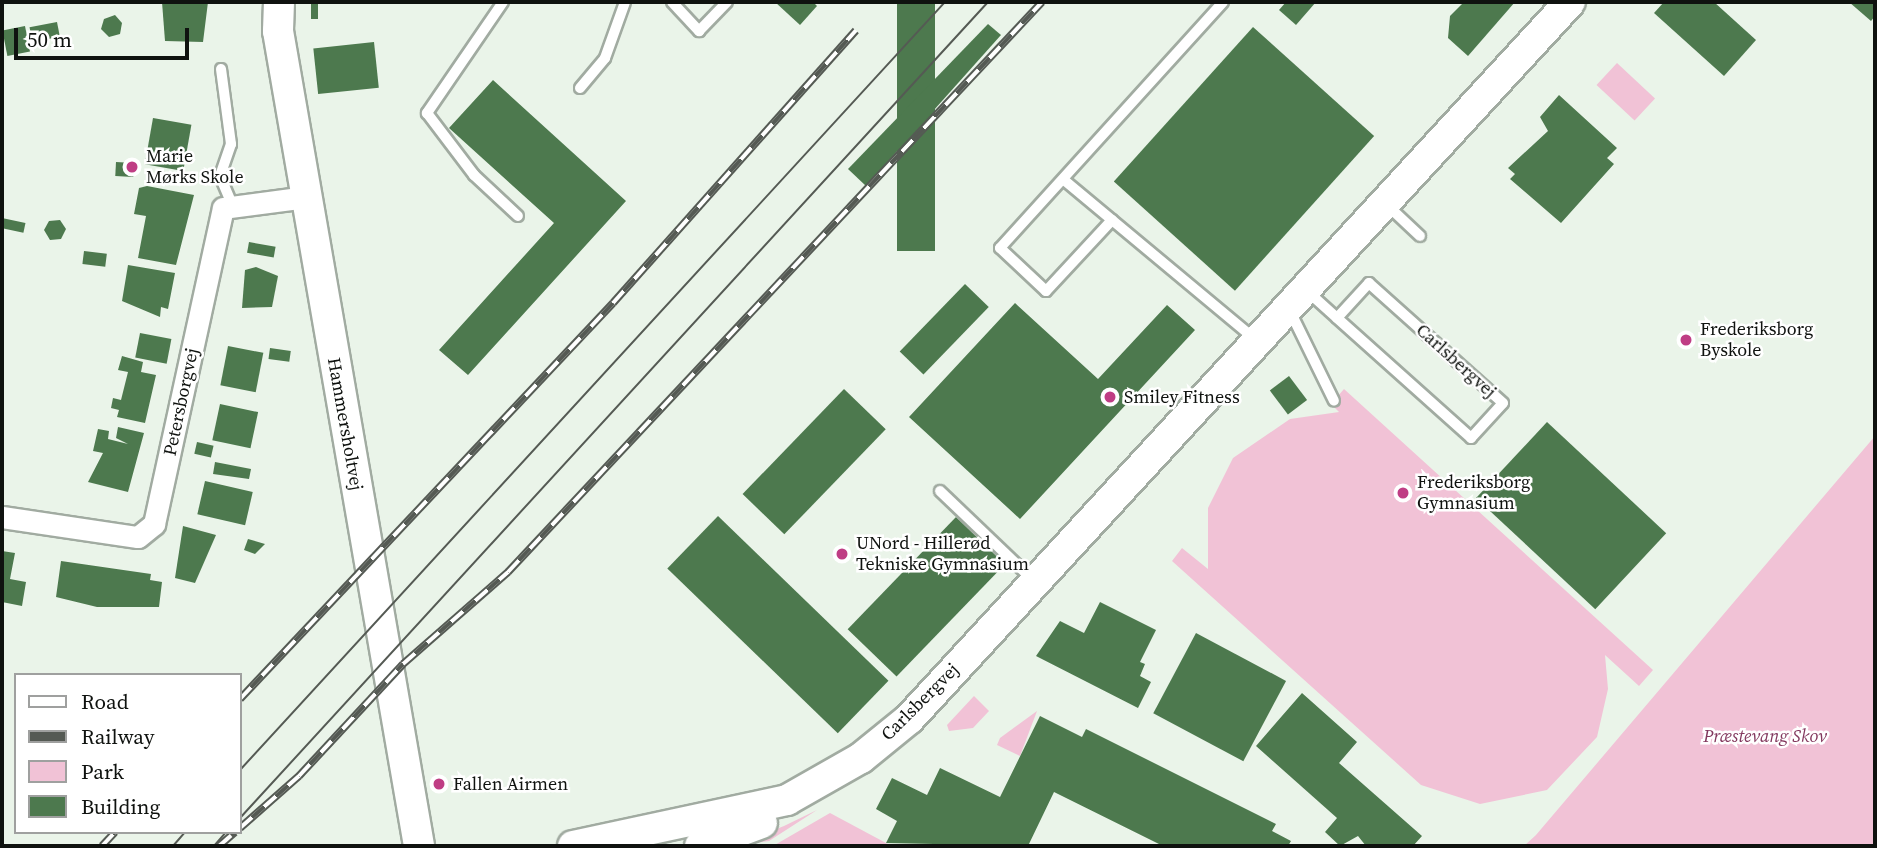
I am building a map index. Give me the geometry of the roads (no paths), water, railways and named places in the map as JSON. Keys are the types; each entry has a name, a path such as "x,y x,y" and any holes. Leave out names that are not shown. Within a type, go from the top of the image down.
{"street":[{"name":"Hammersholtvej","path":"279,2 278,31 419,846"},
{"name":"Carlsbergvej","path":"573,846 787,800 861,758 909,719 1383,201 1570,2"},
{"path":"233,207 307,197"},
{"name":"Petersborgvej","path":"2,517 138,537 154,524 223,208 233,207"},
{"name":"Carlsbergvej","path":"700,846 771,819 787,800"}],"lane":[{"path":"503,2 427,113 474,175 518,216"},
{"path":"580,88 605,58 625,2"},
{"path":"672,2 699,31 727,2"},
{"path":"1112,220 1046,291 1000,248 1223,2"},
{"path":"221,69 231,144 220,176 233,207"},
{"path":"1064,180 1256,340"},
{"path":"1383,201 1420,236"},
{"name":"Carlsbergvej","path":"1296,297 1338,318 1471,438 1503,403 1369,283 1338,318"},
{"path":"1296,297 1334,401"},
{"path":"940,491 1035,582"}],"tram line":[{"path":"242,768 945,2"},
{"path":"242,816 988,2"},
{"path":"173,846 183,834"},
{"path":"214,846 224,834"}],"railway":[{"path":"242,826 299,776 403,664 508,572 1042,2"},
{"path":"242,697 613,303 856,30"},
{"path":"102,846 113,834"},
{"path":"219,846 233,834"}],"place":[{"name":"Marie Mørks Skole","path":"132,167"},
{"name":"Frederiksborg Byskole","path":"1686,340"},
{"name":"Smiley Fitness","path":"1110,397"},
{"name":"Frederiksborg Gymnasium","path":"1403,493"},
{"name":"UNord - Hillerød Tekniske Gymnasium","path":"842,554"},
{"name":"Fallen Airmen","path":"439,784"}],"park label":[{"name":"Præstevang Skov","path":"1765,736"}]}
